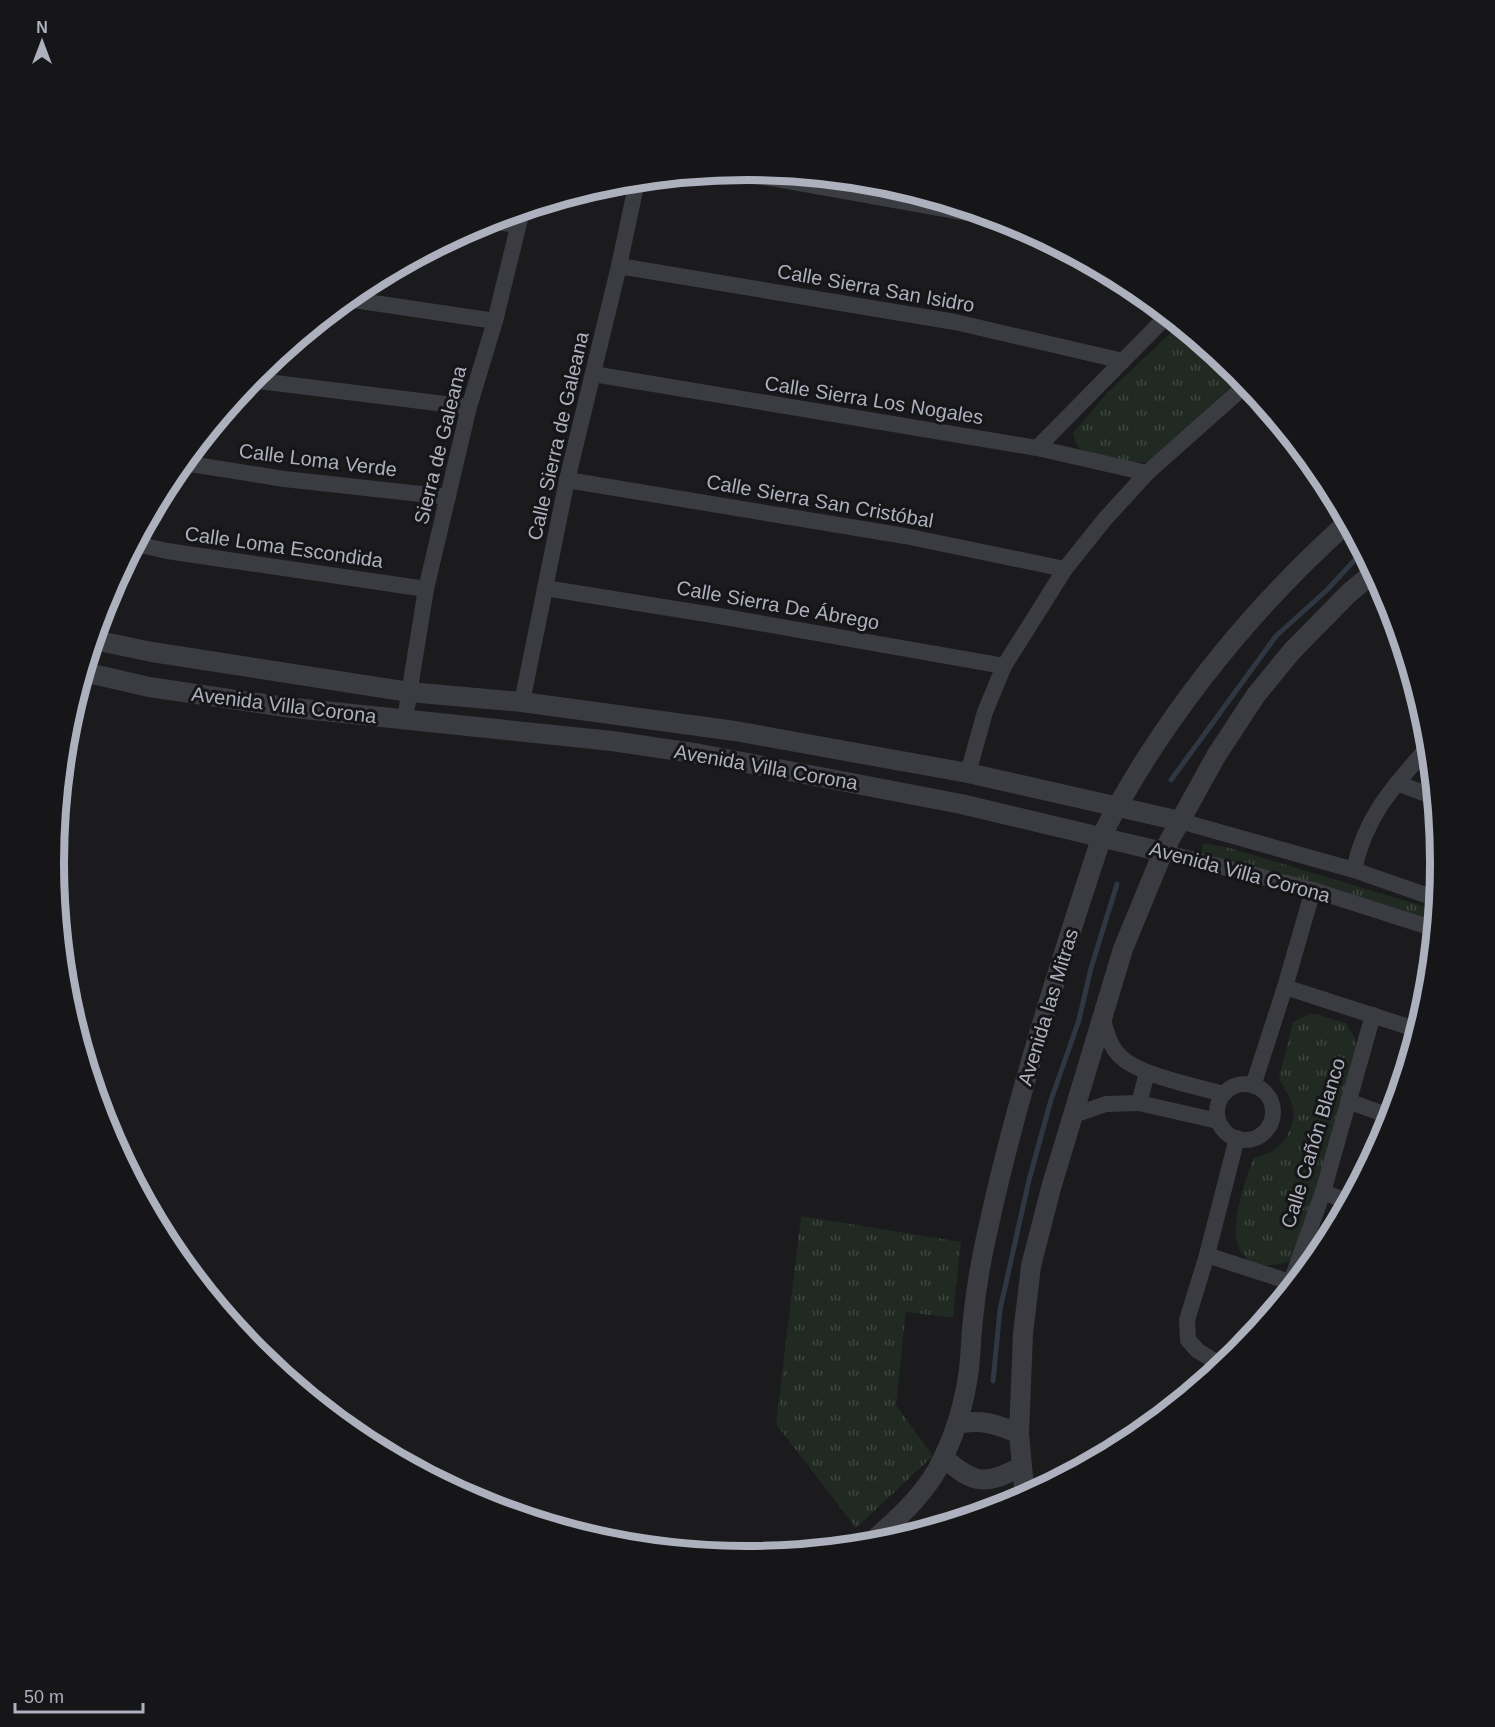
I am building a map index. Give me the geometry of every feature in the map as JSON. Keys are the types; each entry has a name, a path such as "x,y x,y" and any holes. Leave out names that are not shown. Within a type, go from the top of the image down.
{"street":[{"path":"796,182 934,207"},
{"name":"Calle Sierra de Galeana","path":"522,702 567,480 635,190"},
{"name":"Sierra de Galeana","path":"405,719 426,589 470,407 495,321 520,220"},
{"name":"Calle Sierra San Isidro","path":"619,266 955,322 1123,361"},
{"path":"361,301 495,321"},
{"path":"1037,448 1162,321"},
{"name":"Calle Sierra Los Nogales","path":"593,375 1037,448 1146,473"},
{"path":"264,382 470,407"},
{"path":"968,773 985,712 1004,666 1065,569 1146,473 1239,391"},
{"name":"Calle Loma Verde","path":"194,465 284,479 448,497"},
{"name":"Calle Sierra San Cristóbal","path":"567,480 905,536 1065,569"},
{"name":"Avenida las Mitras","path":"882,1533 924,1489 944,1458 957,1424 969,1369 981,1262 996,1194 1043,1015 1102,836 1115,808 1168,725 1214,663 1310,556 1342,527"},
{"name":"Calle Loma Escondida","path":"143,546 426,589"},
{"path":"1024,1488 1018,1434 1023,1334 1031,1266 1123,949 1163,852 1216,756 1256,695 1292,651 1368,577"},
{"name":"Calle Sierra De Ábrego","path":"545,588 725,616 1004,666"},
{"name":"Avenida Villa Corona","path":"102,642 185,658 409,692 522,702 735,731 968,773 1180,821 1354,870 1429,896"},
{"name":"Avenida Villa Corona","path":"92,674 148,687 274,705 612,741 700,754 961,804 1102,836 1312,890 1427,927"},
{"path":"1354,870 1358,853 1374,814 1384,798 1422,755"},
{"path":"1397,783 1427,794"},
{"path":"1253,1086 1285,987 1312,890"},
{"path":"1285,987 1410,1027"},
{"name":"Calle Cañón Blanco","path":"1299,1266 1323,1191 1373,1015"},
{"path":"1102,1017 1109,1039 1118,1054 1147,1073 1223,1094"},
{"path":"1139,1103 1147,1073"},
{"path":"1237,1085 1253,1086 1267,1095 1271,1103 1271,1120 1268,1128 1254,1138 1237,1138 1229,1135 1218,1121 1219,1102 1223,1094 1237,1085"},
{"path":"1348,1101 1383,1114"},
{"path":"1074,1115 1106,1104 1139,1103 1218,1121"},
{"path":"1214,1362 1188,1341 1187,1320 1207,1255 1237,1138"},
{"path":"1323,1191 1342,1199"},
{"path":"1207,1255 1287,1281"},
{"path":"957,1424 970,1421 986,1422 1000,1425 1018,1434"},
{"path":"944,1458 961,1473 983,1481 996,1479 1021,1467"}],"green space":[{"path":"1173,330 1198,350 1233,384 1150,462 1136,462 1087,453 1076,443 1073,433 1107,393"},
{"path":"1203,843 1230,848 1429,908 1428,922 1201,854"},
{"path":"1311,1013 1346,1023 1356,1040 1357,1050 1299,1255 1279,1264 1256,1263 1244,1256 1238,1246 1236,1232 1240,1200 1253,1158 1269,1153 1281,1144 1291,1127 1293,1108 1279,1078 1293,1022"},
{"path":"801,1216 961,1242 953,1318 906,1312 896,1405 933,1456 856,1528 776,1424"}],"waterway":[{"path":"1171,780 1276,636 1327,590 1358,557"},
{"path":"993,1381 1000,1310 1029,1180 1051,1100 1079,1020 1091,968 1117,884"}]}
